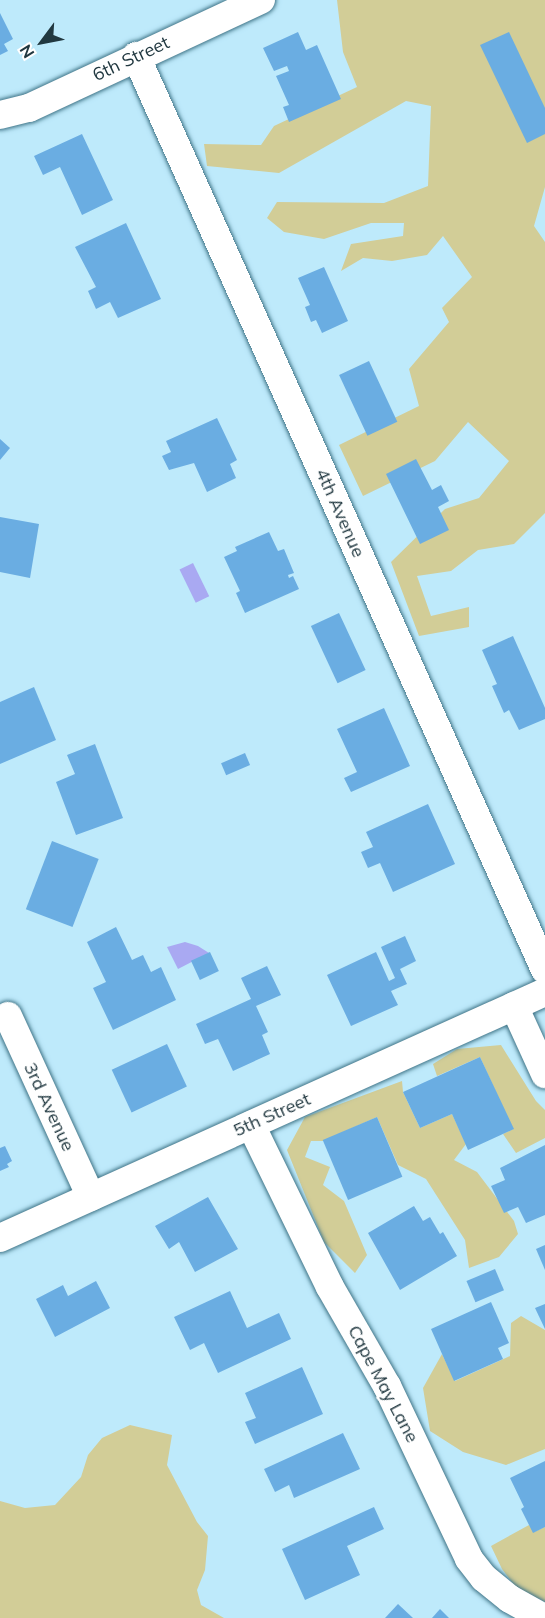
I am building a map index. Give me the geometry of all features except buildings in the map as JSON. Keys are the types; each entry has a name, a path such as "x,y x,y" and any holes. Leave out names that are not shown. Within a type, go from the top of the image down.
{"street":[{"name":"6th Street","path":"0,115 29,108 136,56 261,0"},
{"name":"4th Avenue","path":"136,56 545,969"},
{"name":"5th Street","path":"0,1238 545,992"},
{"path":"514,1006 545,1074"},
{"name":"3rd Avenue","path":"8,1017 91,1197"},
{"name":"Cape May Lane","path":"251,1125 330,1287 387,1386 469,1559 484,1578 510,1599 544,1618"}],"shaded area":[{"path":"337,0 545,0 545,187 534,226 545,242 545,513 514,544 478,550 451,571 417,576 431,616 469,607 469,627 419,636 391,562 445,509 479,498 509,461 468,422 435,461 363,496 339,445 419,406 409,369 449,322 442,308 472,277 443,236 427,255 392,261 363,258 341,271 351,244 403,236 404,223 371,223 324,239 284,232 267,218 277,202 384,203 428,186 431,106 406,101 279,173 207,166 204,144 261,145 274,126 357,87 343,52"},
{"path":"501,1045 536,1101 545,1110 545,1138 516,1153 503,1134 513,1129 480,1057 437,1076 433,1064 457,1049"},
{"path":"402,1081 403,1092 420,1128 452,1114 466,1144 454,1160 477,1172 514,1221 518,1234 499,1257 469,1268 465,1240 426,1179 398,1165 377,1117 323,1141 311,1141 305,1157 330,1167 323,1185 344,1201 367,1255 355,1273 324,1242 287,1150 305,1117"},
{"path":"521,1316 545,1330 545,1449 506,1465 463,1452 430,1431 423,1388 442,1354 455,1381 510,1356 511,1323"},
{"path":"130,1425 172,1435 167,1465 197,1522 208,1536 205,1570 197,1590 201,1605 224,1618 0,1618 0,1501 25,1508 55,1505 81,1477 88,1455 102,1438"},
{"path":"529,1525 534,1532 545,1527 545,1602 515,1586 502,1569 491,1546"}],"water":[{"path":"193,563 209,596 196,603 180,570"},
{"path":"185,942 209,953 178,969 167,947"}]}
